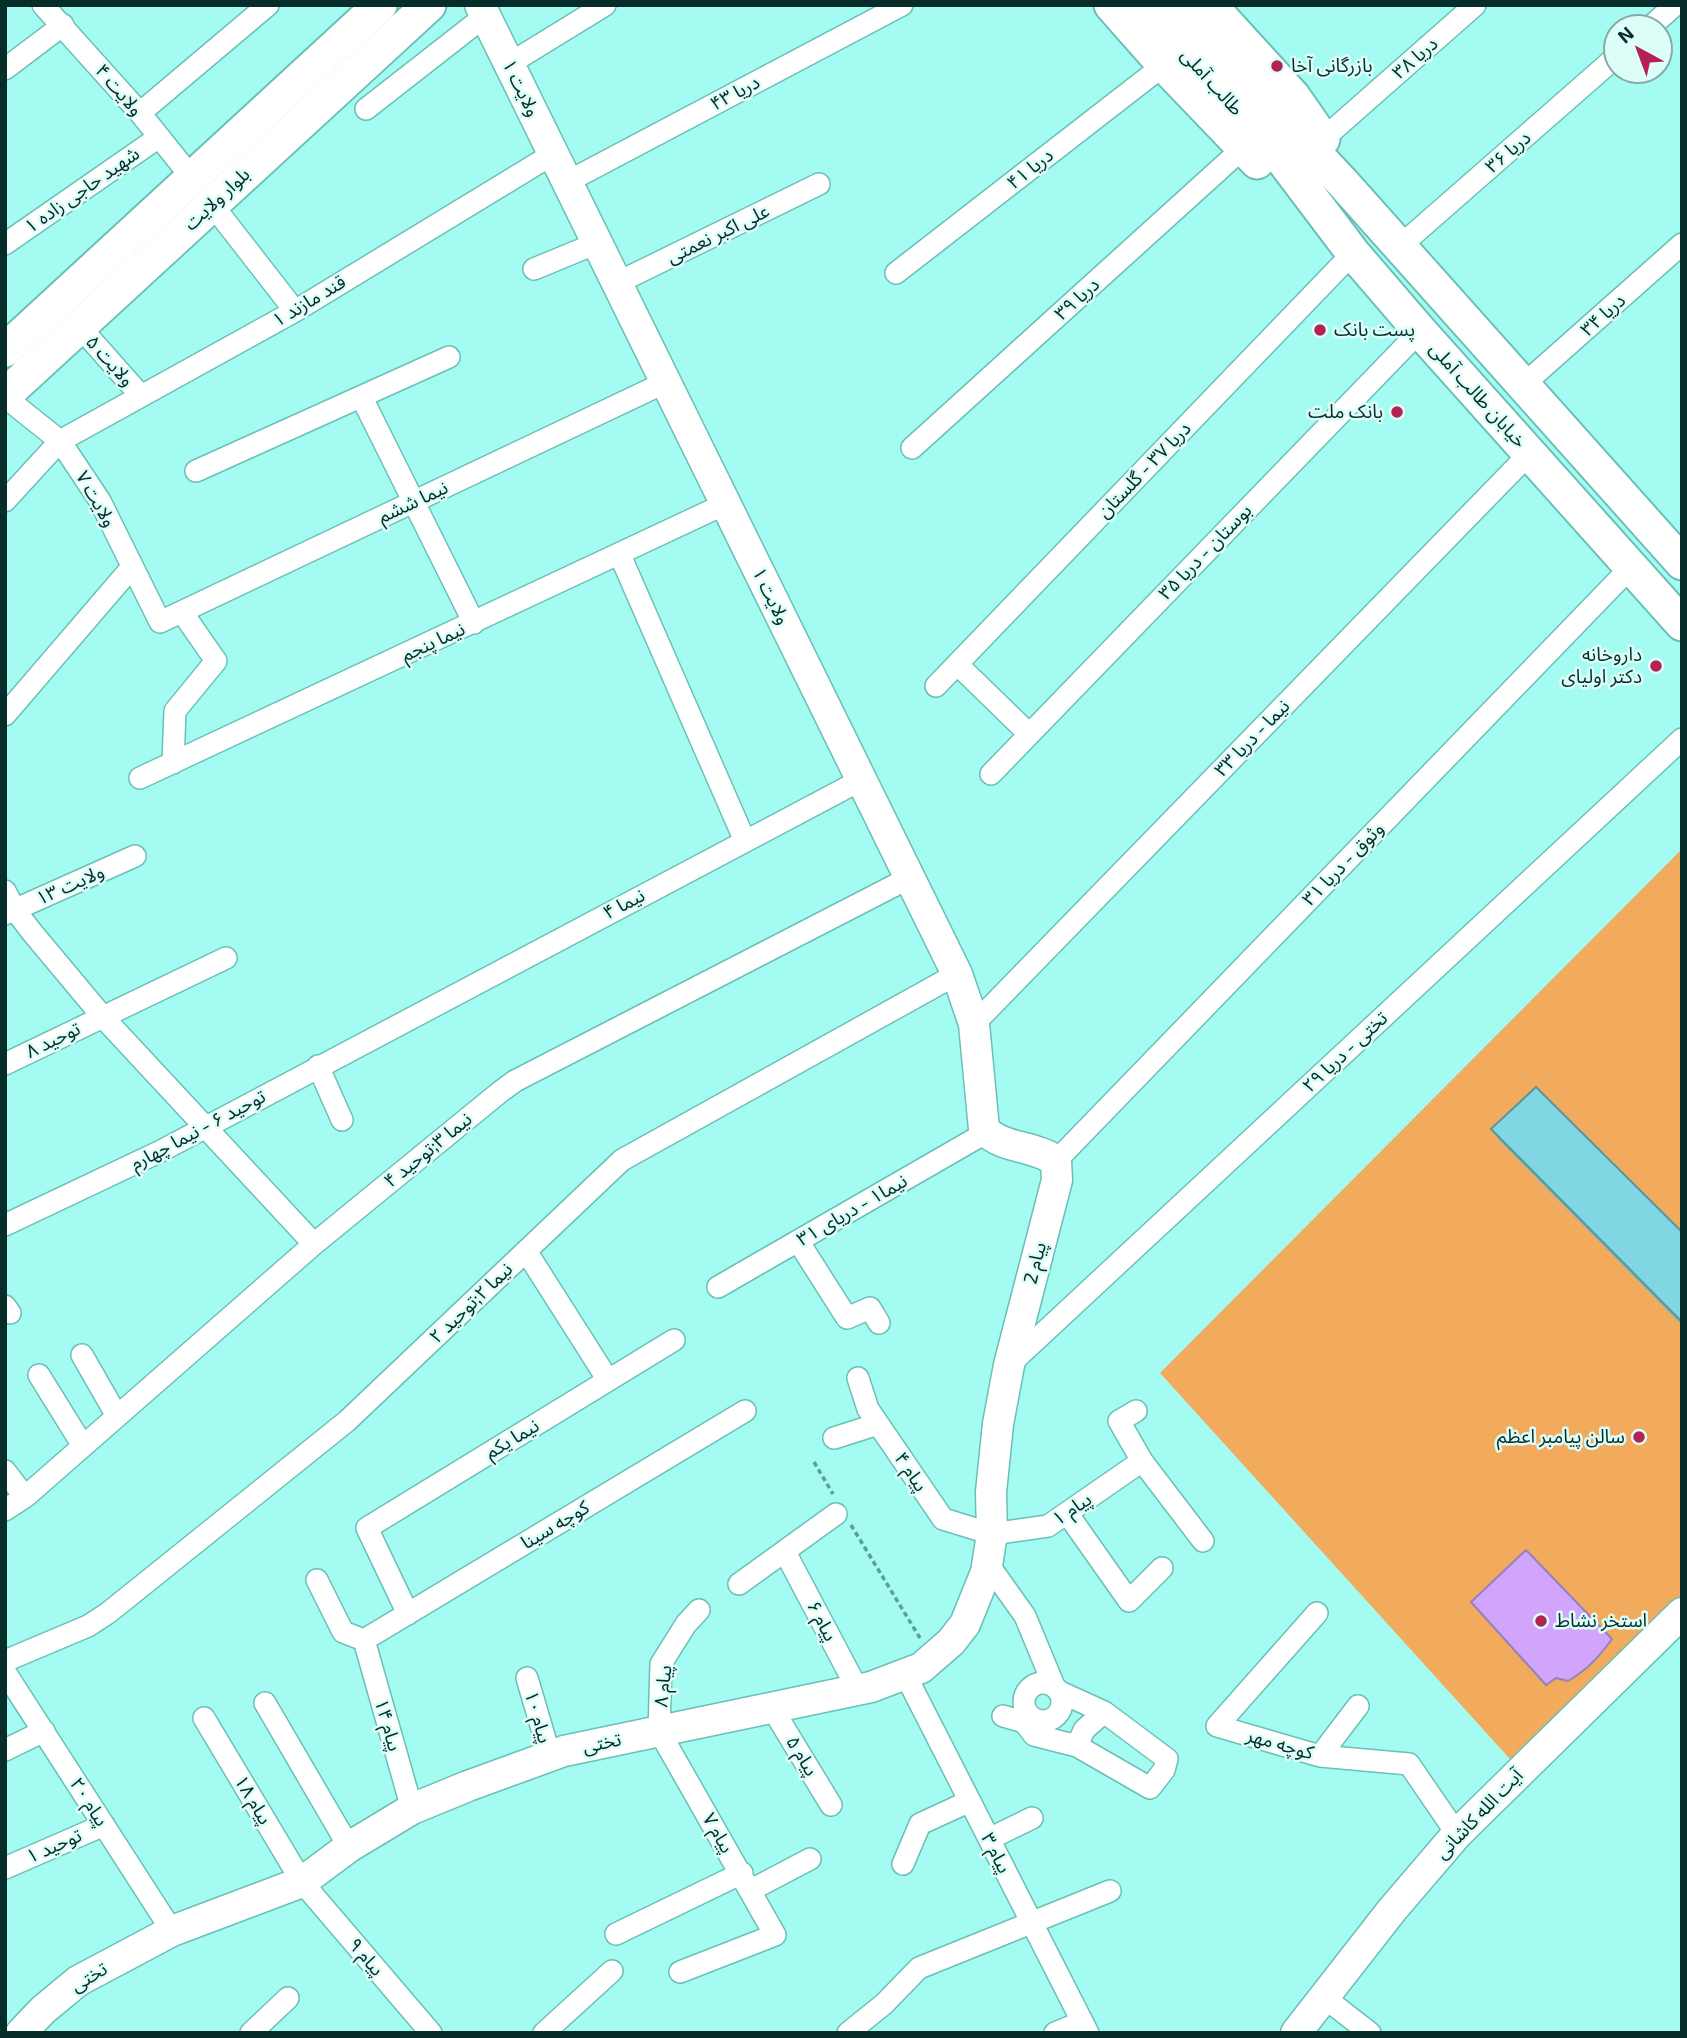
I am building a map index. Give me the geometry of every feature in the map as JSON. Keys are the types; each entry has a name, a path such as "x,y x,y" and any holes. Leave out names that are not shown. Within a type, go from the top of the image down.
{"main road":[{"name":"بلوار ولایت","path":"5,396 79,326 202,190 380,5"},
{"name":"بلوار ولایت","path":"5,350 429,5"},
{"path":"1111,5 1242,149 1277,180 1319,209"},
{"name":"طالب آملی","path":"1143,5 1300,144"},
{"name":"طالب آملی","path":"1176,5 1300,144"},
{"path":"1210,5 1293,96 1300,144"},
{"name":"خیابان طالب آملی","path":"1300,144 1343,183 1682,563"},
{"name":"خیابان طالب آملی","path":"1300,144 1319,209 1353,253 1682,624"}],"street":[{"path":"140,113 268,5"},
{"path":"509,64 605,5"},
{"name":"دریا ۴۳","path":"567,182 902,5"},
{"name":"دریا ۳۸","path":"1300,144 1475,5"},
{"path":"366,109 483,11"},
{"name":"ولایت ۱","path":"483,11 957,974 974,1024 983,1125 987,1132"},
{"path":"5,69 54,12"},
{"name":"ولایت ۴","path":"54,12 140,113 295,311"},
{"name":"دریا ۴۱","path":"896,273 1164,65"},
{"name":"دریا ۳۶","path":"1399,247 1603,68"},
{"name":"شهید حاجی زاده ۱","path":"5,244 159,137"},
{"name":"دریا ۳۹","path":"912,448 1242,149"},
{"name":"قند مازند ۱","path":"5,501 60,441 295,311 553,154"},
{"name":"علی اکبر نعمتی","path":"617,283 819,184"},
{"path":"534,269 597,243"},
{"name":"دریا ۳۴","path":"1523,385 1682,244"},
{"name":"دریا ۳۷ - گلستان","path":"936,686 1353,253"},
{"name":"ولایت ۵","path":"79,326 141,396"},
{"name":"بوستان - دریا ۳۵","path":"991,774 1420,331"},
{"path":"196,471 449,357"},
{"name":"نیما ششم","path":"160,622 666,382"},
{"name":"ولایت ۷","path":"5,396 60,441 100,501 160,622"},
{"path":"362,398 474,623"},
{"name":"نیما - دریا ۳۳","path":"974,1024 1530,453"},
{"name":"نیما پنجم","path":"140,778 725,504"},
{"path":"620,555 745,841"},
{"path":"5,715 132,567"},
{"name":"وثوق - دریا ۳۱","path":"1056,1161 1631,567"},
{"path":"173,763 175,711 216,662 182,612"},
{"path":"957,664 1029,734"},
{"name":"تختی - دریا ۲۹","path":"1009,1365 1682,739"},
{"name":"نیما ۴","path":"387,1029 861,780"},
{"name":"ولایت ۱۳","path":"8,905 135,856"},
{"name":"نیما ۳;توحید ۴","path":"5,1510 25,1497 314,1244 515,1081 909,878"},
{"path":"8,905 102,1016 314,1244"},
{"name":"توحید ۸","path":"5,1064 226,958"},
{"name":"نیما ۲;توحید ۲","path":"5,1661 88,1626 108,1613 347,1421 622,1160 957,974"},
{"name":"توحید ۶ - نیما چهارم","path":"5,1225 161,1151 387,1029"},
{"path":"318,1066 342,1120"},
{"path":"987,1132 993,1137 1045,1154 1056,1161"},
{"name":"نیما۱ - دریای ۳۱","path":"718,1287 987,1132"},
{"name":"پیام 2","path":"1009,1365 1056,1180 1056,1161"},
{"path":"798,1241 847,1318 870,1308 879,1323"},
{"path":"526,1251 608,1380 674,1340"},
{"path":"82,1355 117,1416"},
{"name":"تختی","path":"21,2033 43,2010 78,1981 173,1931 302,1882 349,1847 412,1809 550,1756 858,1690 920,1668 951,1642 965,1624 988,1563 992,1534 991,1492 995,1450 1009,1365"},
{"path":"39,1375 83,1446"},
{"name":"پیام ۴","path":"859,1378 868,1409 943,1519 992,1534"},
{"name":"نیما یکم","path":"408,1614 367,1528 608,1380"},
{"path":"1136,1410 1119,1421 1142,1461 1203,1541"},
{"name":"کوچه سینا","path":"364,1640 745,1411"},
{"path":"834,1438 878,1424"},
{"name":"پیام ۱","path":"992,1534 1048,1526 1142,1461"},
{"path":"5,1471 25,1497"},
{"path":"739,1584 840,1511"},
{"path":"1067,1513 1129,1601 1162,1568"},
{"name":"پیام ۶","path":"785,1552 858,1690"},
{"path":"988,1563 1025,1616 1063,1702 1058,1716 1043,1722 1003,1716"},
{"path":"317,1580 343,1632 364,1640"},
{"name":"پیام ۸","path":"659,1731 661,1664 686,1624 699,1611"},
{"name":"کوچه مهر","path":"1317,1613 1217,1726 1320,1756 1409,1764 1457,1834"},
{"name":"آیت الله کاشانی","path":"1296,2033 1392,1910 1457,1834 1682,1613"},
{"name":"پیام ۱۴","path":"364,1640 412,1809"},
{"name":"پیام ۲۰","path":"5,1672 173,1931"},
{"name":"پيام ۳","path":"905,1674 1085,2027"},
{"name":"پیام ۱۰","path":"527,1678 550,1756"},
{"path":"1043,1682 1057,1689 1104,1712 1167,1759 1164,1770 1150,1788 1077,1746 1034,1735 1023,1702 1029,1688 1043,1682"},
{"path":"265,1703 349,1847"},
{"path":"1320,1756 1359,1706"},
{"name":"پیام ۵","path":"772,1708 831,1805"},
{"path":"1077,1746 1084,1730 1104,1712"},
{"name":"پیام ۱۸","path":"204,1717 302,1882"},
{"path":"5,1750 44,1731"},
{"name":"پیام ۷","path":"659,1731 775,1935 680,1972"},
{"path":"1121,1771 1134,1756 1138,1737"},
{"path":"903,1864 920,1824 970,1801"},
{"path":"989,1839 1032,1818"},
{"name":"توحید ۱","path":"5,1868 103,1825"},
{"path":"616,1934 810,1859"},
{"name":"پیام ۹","path":"302,1882 431,2033"},
{"path":"848,2033 884,2004 919,1968 1110,1891"},
{"path":"544,2033 612,1971"},
{"path":"260,2030 288,1998"},
{"path":"1325,1998 1370,2033"},
{"path":"1055,2033 1085,2027"}],"path":[{"path":"814,1462 840,1511 932,1658"}],"shaded area":[{"path":"1682,849 1682,1613 1520,1770 1160,1373"},
{"name":"استخر نشاط","path":"1526,1550 1612,1639 1592,1663 1568,1681 1556,1678 1546,1685 1471,1602"}],"building":[{"path":"1536,1087 1682,1232 1682,1322 1491,1129"}],"place":[{"name":"بازرگانی آخا","path":"1277,66"},
{"name":"پست بانک","path":"1320,330"},
{"name":"بانک ملت","path":"1397,412"},
{"name":"داروخانه دکتر اولیای","path":"1656,666"},
{"name":"سالن پیامبر اعظم","path":"1639,1437"},
{"name":"استخر نشاط","path":"1541,1621"}]}
